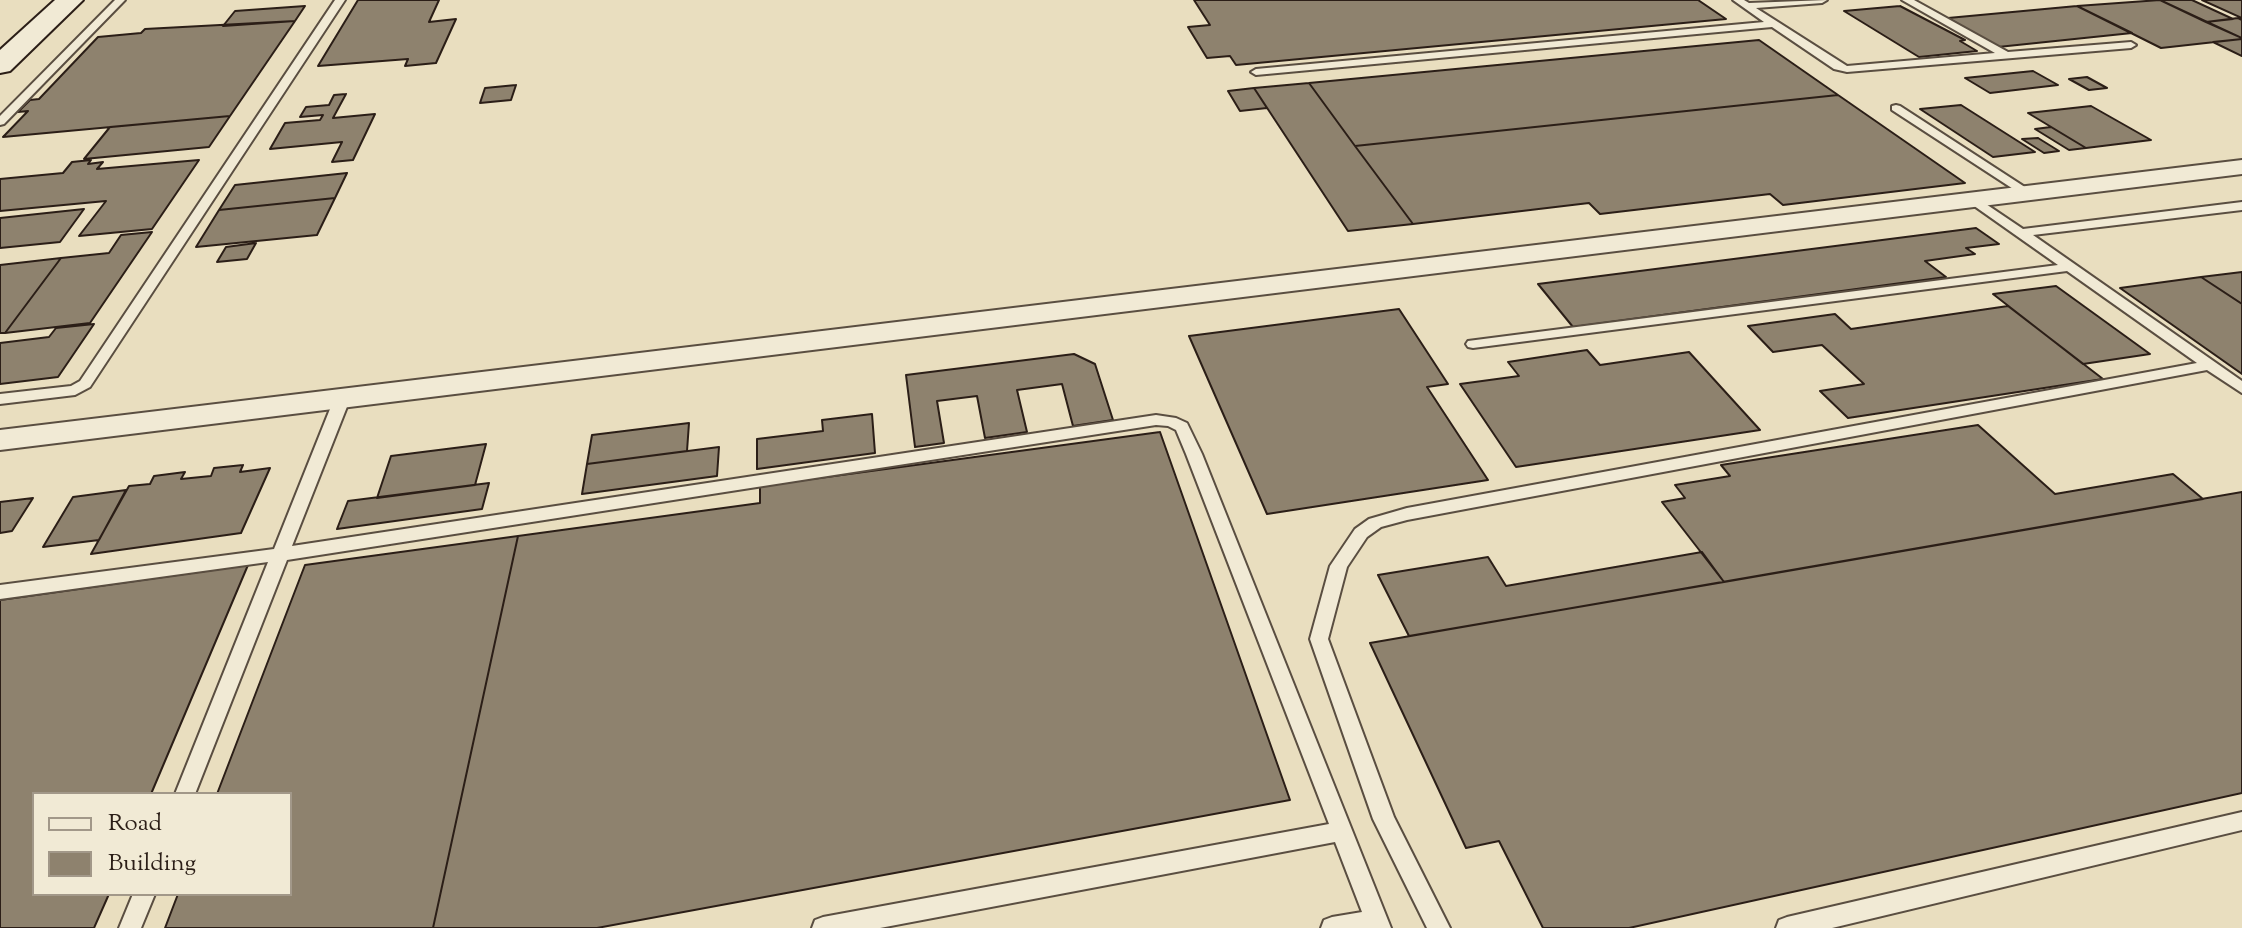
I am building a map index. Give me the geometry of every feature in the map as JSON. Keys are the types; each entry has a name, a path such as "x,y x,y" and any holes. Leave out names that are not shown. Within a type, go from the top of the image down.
{"street":[{"path":"0,65 70,0"},
{"path":"0,440 2242,167"}],"lane":[{"path":"0,122 120,0"},
{"path":"0,399 75,390 85,384 340,0"},
{"path":"1743,3 1822,0"},
{"path":"1907,0 2005,55"},
{"path":"1743,3 1838,67 1847,69 2131,45"},
{"path":"1256,72 1774,24"},
{"path":"1896,108 2028,193"},
{"path":"1974,200 2242,388"},
{"path":"2020,233 2242,206"},
{"path":"1473,344 2071,267"},
{"path":"1439,928 1384,819 1319,639 1339,566 1361,533 1375,523 1407,514 2210,365"},
{"path":"186,792 283,554 342,399"},
{"path":"0,592 283,554 1156,420 1171,421 1182,427 1194,454 1378,924 1332,928"},
{"path":"1787,928 2242,821"},
{"path":"823,928 1342,831"},
{"path":"130,928 143,896"}],"building":[{"path":"358,0 439,0 429,22 456,19 436,63 405,66 408,59 318,66"},
{"path":"1194,0 1698,0 1726,19 1236,65 1230,56 1207,58 1188,27 1210,25"},
{"path":"2160,0 2192,0 2233,19 2206,22"},
{"path":"2160,0 2242,39 2161,48 2077,6"},
{"path":"2202,0 2242,0 2242,18"},
{"path":"305,6 295,21 223,26 235,11"},
{"path":"1900,6 1965,40 1960,41 1977,51 1919,57 1844,11"},
{"path":"2077,6 2132,33 1998,47 1948,18"},
{"path":"2242,20 2242,38 2206,22"},
{"path":"295,21 230,116 3,137 28,111 18,112 30,100 39,99 98,37 141,33 145,29"},
{"path":"2242,39 2242,56 2213,42"},
{"path":"1759,40 1838,95 1355,146 1309,83"},
{"path":"2033,71 2058,85 1990,93 1965,78"},
{"path":"2087,77 2107,88 2089,90 2069,79"},
{"path":"1309,83 1413,224 1348,231 1254,88"},
{"path":"516,85 511,100 480,103 485,88"},
{"path":"1254,88 1267,108 1240,111 1228,91"},
{"path":"346,94 333,118 375,114 353,160 332,162 342,142 270,149 285,123 320,120 323,115 300,117 306,107 329,105 334,95"},
{"path":"1838,95 1965,183 1783,205 1770,194 1600,214 1589,203 1413,224 1355,146"},
{"path":"1961,105 2035,152 1993,157 1920,109"},
{"path":"2091,106 2151,140 2086,148 2028,113"},
{"path":"230,116 209,147 84,159 110,127"},
{"path":"2051,127 2086,148 2069,150 2035,129"},
{"path":"2038,138 2059,151 2044,153 2022,139"},
{"path":"91,160 88,164 103,162 97,169 199,160 152,229 79,236 106,201 0,211 0,179 63,173 72,162"},
{"path":"347,173 335,198 219,210 235,185"},
{"path":"335,198 317,235 196,247 219,210"},
{"path":"84,209 60,242 0,248 0,218"},
{"path":"1976,228 1999,244 1966,248 1975,254 1925,261 1946,277 1573,327 1538,284"},
{"path":"152,232 90,323 5,333 61,258 109,253 121,235"},
{"path":"256,243 247,259 217,262 226,247"},
{"path":"61,258 5,333 0,333 0,265"},
{"path":"2242,272 2242,304 2201,277"},
{"path":"2201,277 2242,304 2242,374 2120,288"},
{"path":"2056,286 2150,354 2083,364 1993,294"},
{"path":"2008,306 2103,379 1848,418 1820,391 1864,384 1822,345 1773,352 1748,326 1835,314 1851,329"},
{"path":"1399,309 1448,384 1427,387 1488,480 1267,514 1189,336"},
{"path":"94,324 58,377 0,384 0,343 49,337 56,328"},
{"path":"1587,350 1600,365 1689,352 1760,430 1516,467 1460,384 1519,376 1508,362"},
{"path":"1074,354 1095,364 1113,420 1073,426 1062,384 1017,390 1027,432 985,438 977,396 937,401 944,443 915,447 906,375"},
{"path":"872,414 875,453 757,469 757,439 823,431 822,420"},
{"path":"689,423 687,451 587,464 592,435"},
{"path":"1978,425 2055,494 2173,474 2203,499 1724,582 1662,502 1685,498 1675,485 1730,476 1721,465"},
{"path":"1160,432 1290,800 597,928 433,928 518,536 760,503 760,486"},
{"path":"486,444 475,485 377,498 391,456"},
{"path":"719,447 717,476 582,494 587,464"},
{"path":"243,465 240,472 270,468 241,533 91,554 129,486 150,484 154,476 185,472 181,479 211,476 214,468"},
{"path":"489,483 482,509 337,529 348,501"},
{"path":"126,490 99,540 43,547 73,497"},
{"path":"2242,492 2242,793 1629,928 1543,928 1499,841 1466,848 1370,643"},
{"path":"33,498 12,531 0,533 0,502"},
{"path":"518,536 433,928 165,928 177,896 292,896 292,792 218,792 305,565"},
{"path":"1702,552 1724,582 1409,636 1378,575 1488,557 1506,586"},
{"path":"248,565 152,792 32,792 32,896 108,896 94,928 0,928 0,600"}]}
